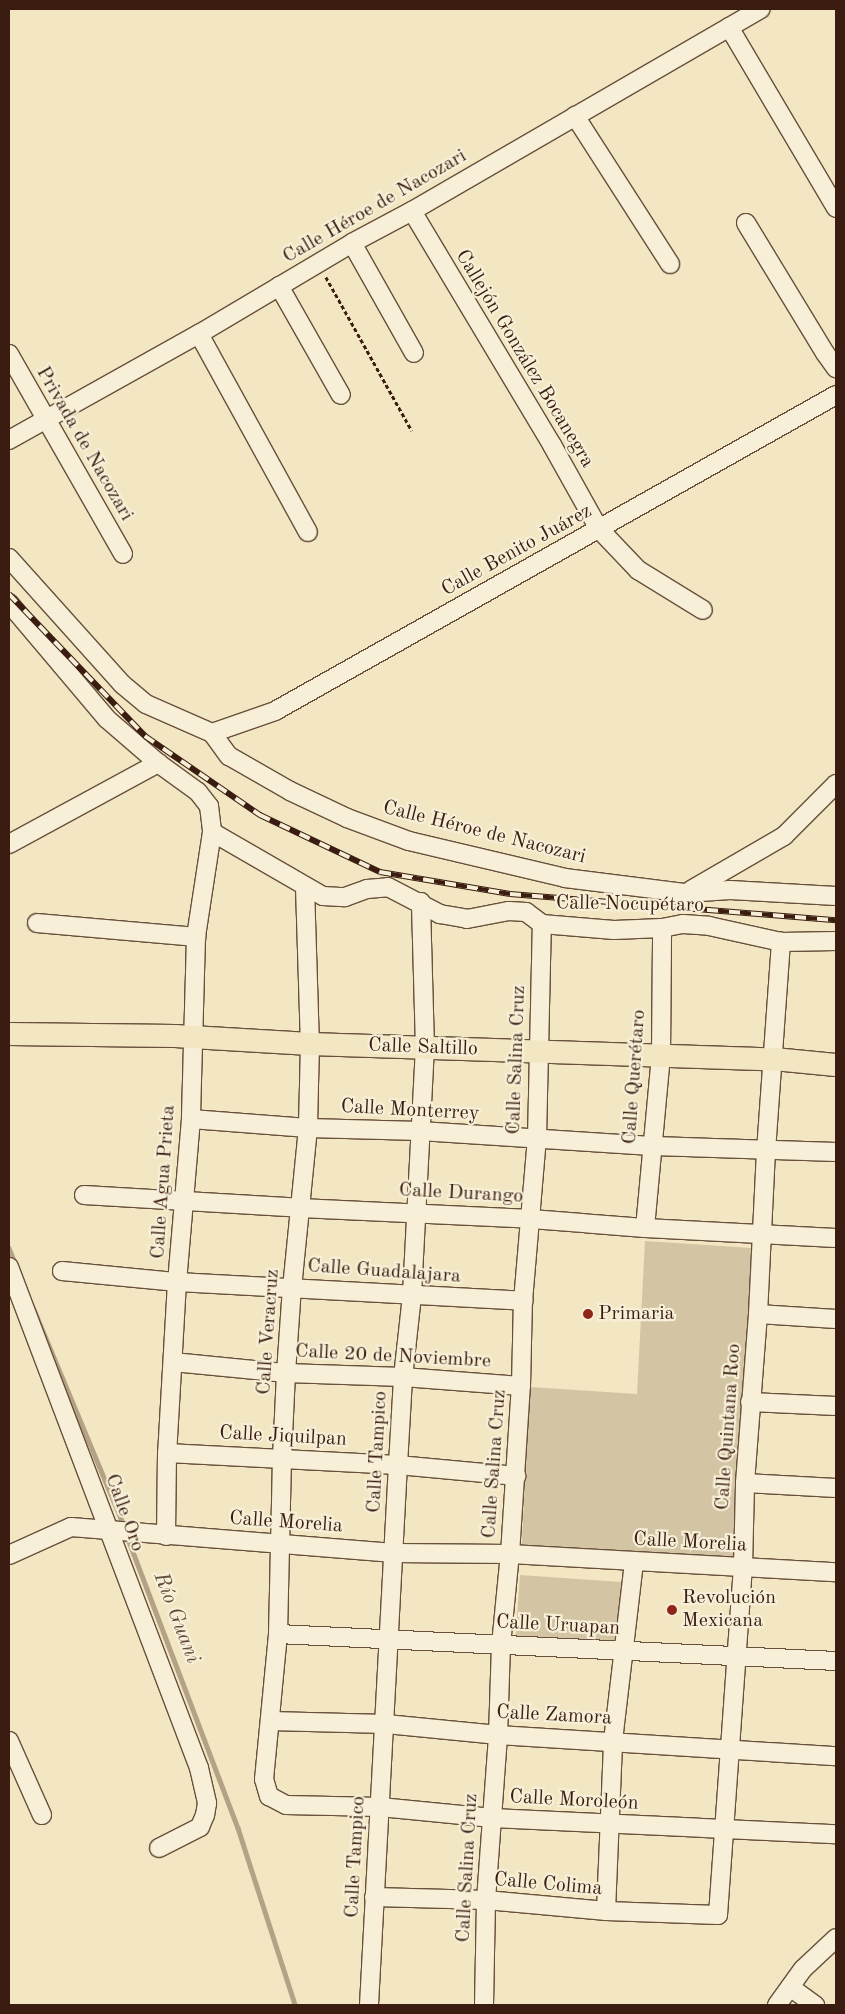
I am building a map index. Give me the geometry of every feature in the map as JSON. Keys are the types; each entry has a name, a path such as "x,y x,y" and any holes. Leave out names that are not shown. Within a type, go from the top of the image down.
{"main road":[{"name":"Calle Saltillo","path":"9,1034 193,1038 310,1044 774,1059 836,1065"}],"street":[{"name":"Calle Héroe de Nacozari","path":"9,440 198,334 352,243 412,211 761,9"},
{"path":"729,27 836,208"},
{"path":"575,116 670,264"},
{"name":"Callejón González Bocanegra","path":"412,211 552,445 599,530 638,570 703,610"},
{"path":"746,223 836,368"},
{"path":"352,243 414,353"},
{"path":"279,286 341,395"},
{"path":"198,334 308,532"},
{"name":"Privada de Nacozari","path":"9,354 123,554"},
{"name":"Calle Benito Juárez","path":"212,733 275,711 836,395"},
{"name":"Calle Héroe de Nacozari","path":"9,558 122,684 146,704 212,733 229,756 290,791 347,818 409,840 565,878 686,893 730,890 836,896"},
{"name":"Calle Agua Prieta","path":"9,603 107,719 158,763 198,792 209,806 212,832 196,938 191,1119 177,1282 161,1536"},
{"path":"9,844 158,763"},
{"path":"686,893 784,836 836,784"},
{"name":"Calle Nocupétaro","path":"212,832 323,896 345,897 367,889 388,887 421,902 440,914 467,919 509,911 526,912 542,924 614,930 662,928 692,924 781,942 836,941"},
{"name":"Calle Veracruz","path":"264,1780 278,1634 286,1373 292,1287 308,1128 310,1044 305,887"},
{"name":"Calle Tampico","path":"369,2005 374,1896 386,1724 403,1377 412,1295 426,1048 421,902"},
{"path":"36,924 196,938"},
{"name":"Calle Salina Cruz","path":"484,2005 486,1900 498,1735 501,1645 516,1476 523,1302 537,1138 542,924"},
{"name":"Calle Querétaro","path":"645,1228 661,1055 662,928"},
{"name":"Calle Quintana Roo","path":"718,1915 743,1566 745,1484 758,1314 766,1151 781,942"},
{"name":"Calle Monterrey","path":"191,1119 308,1128 537,1138 652,1146 836,1152"},
{"name":"Calle Durango","path":"84,1195 531,1219 645,1228 836,1238"},
{"name":"Calle Oro","path":"9,1267 113,1531 199,1768 207,1803 206,1815 200,1827 159,1848"},
{"name":"Calle Guadalajara","path":"62,1271 177,1282 292,1287 523,1302"},
{"path":"758,1314 836,1319"},
{"name":"Calle 20 de Noviembre","path":"173,1362 286,1373 403,1377 521,1386"},
{"path":"750,1402 836,1406"},
{"name":"Calle Jiquilpan","path":"167,1453 398,1465 516,1476"},
{"path":"745,1484 836,1488"},
{"name":"Calle Morelia","path":"9,1555 71,1527 161,1536 280,1543 394,1553 510,1554 836,1572"},
{"path":"606,1912 608,1824 614,1741 634,1562"},
{"name":"Calle Uruapan","path":"278,1634 836,1662"},
{"name":"Calle Zamora","path":"270,1721 386,1724 498,1735 836,1756"},
{"path":"9,1741 42,1815"},
{"name":"Calle Moroleón","path":"264,1780 269,1796 286,1805 380,1806 492,1818 836,1834"},
{"name":"Calle Colima","path":"374,1896 486,1900 606,1912 718,1915"},
{"path":"777,2005 803,1969 836,1938"},
{"path":"790,1987 815,2005"}],"path":[{"path":"318,263 412,431"}],"shaded area":[{"path":"645,1241 752,1248 735,1570 521,1557 530,1387 637,1394"},
{"path":"520,1575 625,1582 620,1651 515,1644"}],"waterway":[{"name":"Río Guani","path":"9,1248 16,1265"},
{"name":"Río Guani","path":"33,1307 124,1526"},
{"name":"Río Guani","path":"127,1536 238,1828 295,2005"}],"railway":[{"path":"9,594 145,736 260,815 380,872 510,894 836,920"}],"place":[{"name":"Primaria","path":"588,1314"},
{"name":"Revolución Mexicana","path":"672,1610"}]}
